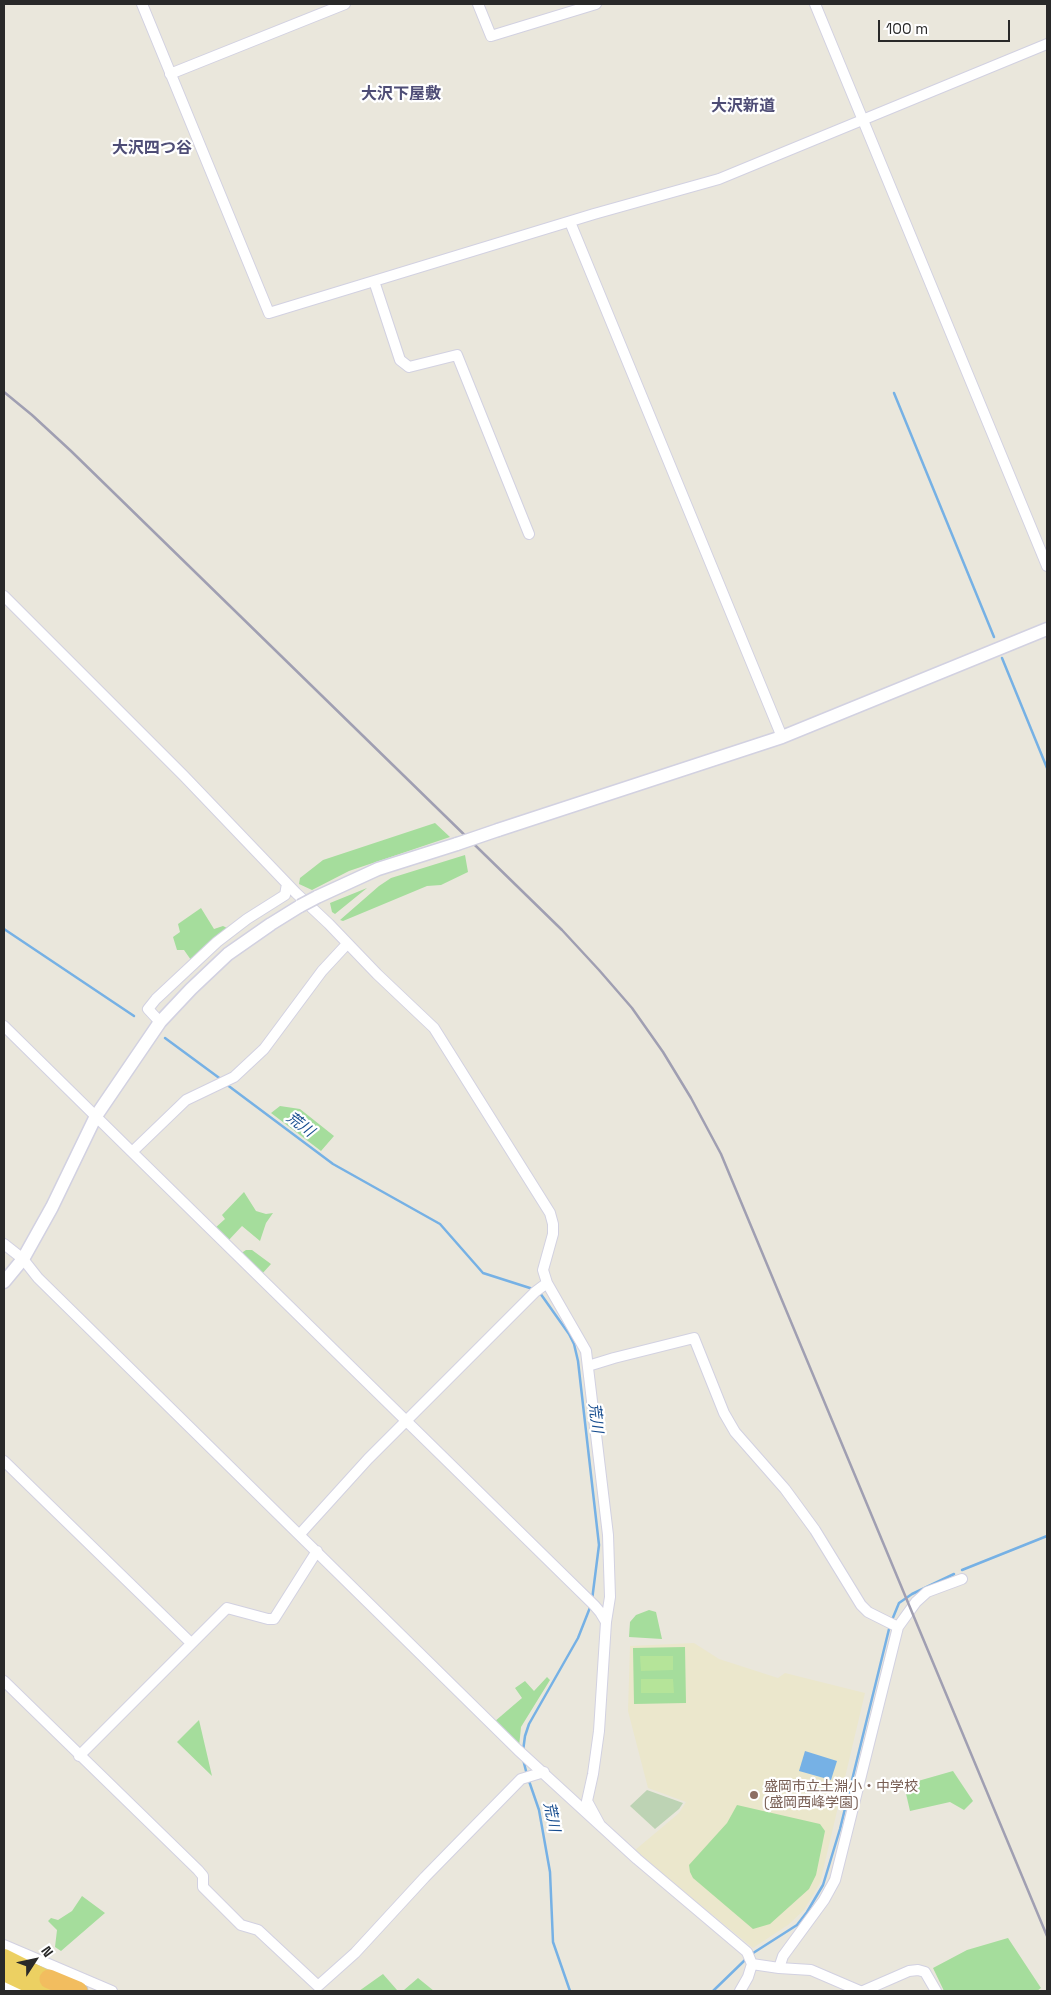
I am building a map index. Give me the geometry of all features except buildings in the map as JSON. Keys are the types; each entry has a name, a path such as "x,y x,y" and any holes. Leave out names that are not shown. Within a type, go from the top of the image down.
{"highway":[{"path":"4,1957 46,1985 78,1991"},
{"path":"4,1973 70,1991"}],"street":[{"path":"142,4 269,313 719,179 863,118 1047,44"},
{"path":"170,74 345,4"},
{"path":"478,4 491,36 596,4"},
{"path":"815,4 1047,566"},
{"path":"570,222 782,737"},
{"path":"374,281 400,360 409,367 457,355 530,534"},
{"path":"4,596 184,776 287,884 434,1028 550,1214 553,1224 552,1234 543,1270 541,1288 368,1459 300,1534"},
{"path":"4,1282 23,1259 64,1184 96,1116 160,1022 228,954 270,924 317,897 378,869 782,737 1047,629"},
{"path":"160,1022 148,1009 156,999 217,942 285,894 287,884"},
{"path":"132,1152 186,1100 227,1081 264,1049 322,971 347,944"},
{"path":"4,1026 591,1603 606,1622"},
{"path":"4,1244 23,1259 38,1278 518,1750 681,1898 747,1952 751,1963 748,1977 740,1991"},
{"path":"541,1288 586,1351 608,1535 610,1597 606,1622 599,1731 593,1774 586,1801 600,1825"},
{"path":"588,1366 694,1338 724,1413 735,1432 785,1489 809,1522 861,1605 868,1612 897,1627"},
{"path":"4,1461 191,1643"},
{"path":"79,1756 227,1608 274,1619 317,1551"},
{"path":"779,1968 783,1956 794,1939 824,1900 837,1873 897,1627 916,1602 927,1592 962,1579"},
{"path":"4,1682 198,1870 203,1876 203,1887 241,1925 258,1930 318,1990 521,1779 544,1772"},
{"path":"4,1945 112,1991"},
{"path":"751,1963 779,1968 811,1970 862,1991 910,1971 918,1970 925,1972 936,1991"},
{"path":"4,1986 17,1991"}],"shaded area":[{"name":"盛岡市立土淵小・中学校 (盛岡西峰学園)","path":"694,1643 719,1659 778,1678 785,1673 865,1693 820,1883 804,1910 788,1925 753,1948 634,1851 679,1813 686,1802 648,1788 628,1711 630,1646"}],"green space":[{"path":"435,823 450,837 349,871 312,890 299,884 300,878 323,860"},
{"path":"465,855 468,872 441,885 427,886 343,921 340,920 391,878"},
{"path":"367,888 335,914 332,912 330,903"},
{"path":"201,908 214,929 223,926 227,928 191,960 184,950 177,950 173,937 180,932 178,924"},
{"path":"280,1106 300,1109 334,1136 321,1151 271,1113"},
{"path":"244,1192 256,1211 266,1214 273,1213 266,1223 260,1241 242,1226 227,1242 214,1229 225,1219 222,1215"},
{"path":"252,1250 271,1264 261,1275 242,1258 243,1252"},
{"path":"649,1610 656,1612 662,1639 629,1637 630,1622 636,1615"},
{"path":"685,1647 686,1703 634,1704 633,1648"},
{"path":"640,1656 673,1656 673,1670 641,1671"},
{"path":"547,1677 550,1680 521,1727 519,1747 494,1722 522,1698 515,1688 525,1681 534,1691"},
{"path":"641,1679 673,1679 674,1693 641,1693"},
{"path":"199,1720 212,1776 177,1742"},
{"path":"953,1771 973,1801 964,1810 950,1802 910,1811 904,1785"},
{"path":"647,1790 683,1803 679,1809 655,1829 630,1806"},
{"path":"737,1805 820,1824 825,1831 816,1875 809,1889 770,1924 753,1929 693,1878 689,1865 727,1823"},
{"path":"82,1896 105,1913 61,1951 55,1947 57,1930 48,1921 51,1918 58,1920 72,1911"},
{"path":"1008,1938 1041,1988 1037,1991 944,1991 933,1968 967,1950"},
{"path":"383,1974 397,1990 404,1990 418,1978 434,1991 359,1991"}],"water":[{"path":"805,1751 837,1761 831,1780 799,1771"}],"waterway":[{"path":"894,393 994,637"},
{"path":"1002,658 1047,768"},
{"name":"荒川","path":"4,929 134,1016"},
{"name":"荒川","path":"165,1038 222,1080"},
{"name":"荒川","path":"226,1084 333,1164 440,1224 483,1273 533,1289"},
{"name":"荒川","path":"540,1293 569,1334 574,1344 578,1361 599,1545 592,1600"},
{"path":"962,1570 1047,1536"},
{"path":"892,1620 899,1603 912,1594 954,1574"},
{"name":"荒川","path":"523,1751 529,1724 578,1638 591,1605"},
{"path":"750,1955 797,1925 823,1885 840,1829 890,1625"},
{"name":"荒川","path":"523,1759 527,1775"},
{"name":"荒川","path":"529,1781 539,1810 550,1872 553,1942 570,1991"},
{"path":"713,1991 746,1959"}],"railway":[{"path":"4,392 71,451 562,930 632,1008 663,1052 691,1098 721,1154 1047,1936"}],"place":[{"name":"盛岡市立土淵小・中学校 (盛岡西峰学園)","path":"754,1795"}],"district":[{"name":"大沢下屋敷","path":"401,95"},
{"name":"大沢新道","path":"743,107"},
{"name":"大沢四つ谷","path":"152,149"}]}
